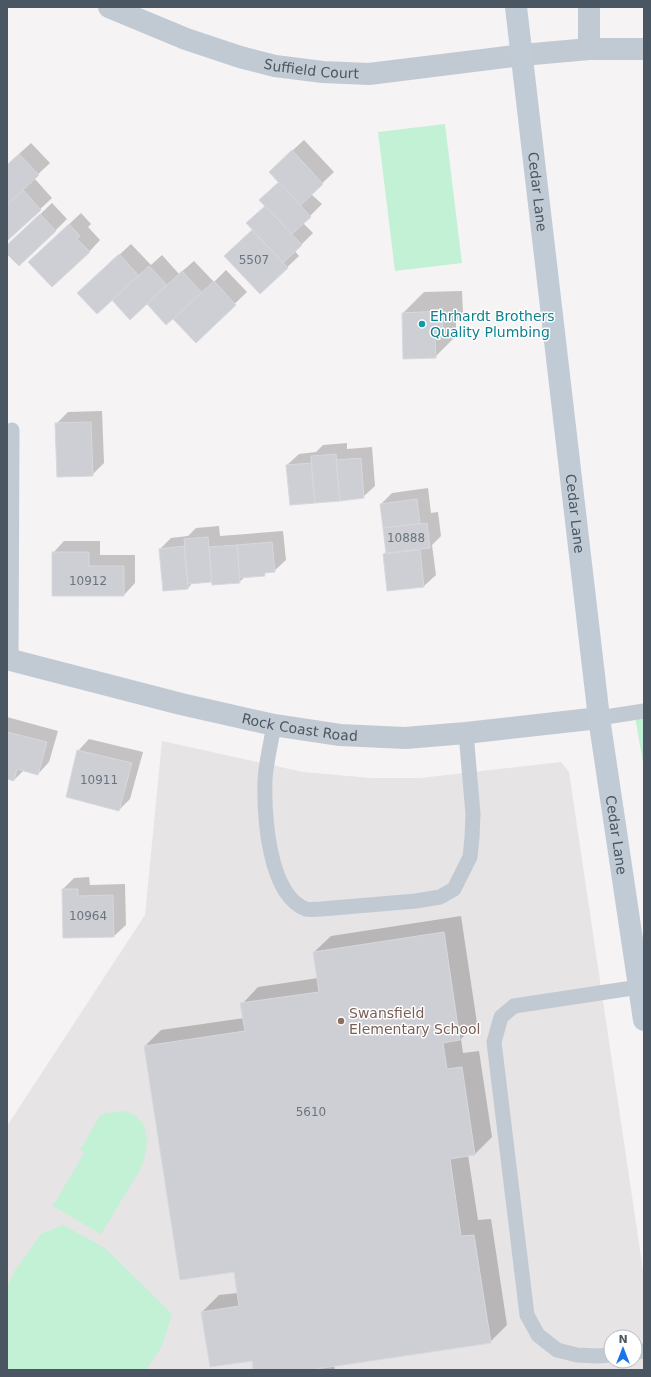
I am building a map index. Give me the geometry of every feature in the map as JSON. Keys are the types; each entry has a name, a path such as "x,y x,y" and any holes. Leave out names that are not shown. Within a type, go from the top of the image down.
{"main road":[{"name":"Cedar Lane","path":"516,7 599,718 644,1020"}],"street":[{"name":"Suffield Court","path":"109,7 186,39 240,57 275,66 322,72 369,74 522,55 590,49 644,49"},
{"path":"589,7 590,49"},
{"name":"Rock Coast Road","path":"9,659 181,704 274,725 340,736 397,738 466,733 599,718"}],"lane":[{"path":"9,659 12,430"},
{"path":"599,718 644,712"},
{"path":"274,725 265,779 265,810 268,840 276,871 285,892 295,904 307,909 416,901 440,897 454,889 470,857 472,838 473,814 466,733"},
{"path":"603,1356 577,1355 557,1350 538,1335 527,1315 494,1042 502,1017 514,1006 639,987"}],"shaded area":[{"name":"Swansfield Elementary School","path":"162,741 303,772 371,778 420,778 561,762 569,772 644,1277 644,1370 7,1370 7,1126 145,915"}],"green space":[{"path":"445,124 462,263 395,271 378,132"},
{"path":"644,714 644,769 635,716"},
{"path":"126,1111 135,1115 144,1125 147,1141 145,1156 141,1168 101,1234 53,1206 84,1153 80,1150 101,1114"},
{"path":"63,1225 105,1248 172,1314 162,1346 146,1370 7,1370 7,1288 14,1272 41,1234"}],"building":[{"path":"292,150 323,184 300,206 269,172"},
{"path":"19,154 39,175 7,205 7,165"},
{"path":"279,182 311,217 292,234 259,200"},
{"path":"23,190 41,210 7,241 7,205"},
{"path":"265,206 302,245 283,263 246,223"},
{"path":"40,214 56,231 19,266 7,254 7,245"},
{"path":"69,224 80,236 77,239 90,252 52,287 28,262"},
{"path":"252,230 288,268 260,294 224,256"},
{"path":"119,254 139,276 97,314 77,293"},
{"path":"149,266 167,285 130,320 112,300"},
{"path":"182,271 202,293 166,325 147,304"},
{"path":"214,281 236,305 196,343 173,319"},
{"name":"Ehrhardt Brothers Quality Plumbing","path":"442,311 443,336 435,337 436,358 403,359 402,313"},
{"path":"91,422 93,476 57,477 55,423"},
{"path":"336,454 340,501 315,503 311,456"},
{"path":"361,458 364,498 340,501 336,460"},
{"path":"311,463 315,503 290,505 286,465"},
{"path":"417,499 420,524 383,528 380,504"},
{"path":"427,523 430,548 386,553 383,528"},
{"path":"208,537 212,582 188,584 184,539"},
{"path":"272,542 275,572 264,573 265,576 239,578 237,545"},
{"path":"237,545 240,583 212,585 209,547"},
{"path":"184,546 188,589 163,591 159,549"},
{"path":"420,550 424,587 387,591 383,554"},
{"path":"52,552 89,552 89,566 124,566 124,596 52,596"},
{"path":"7,732 47,742 38,775 17,769 14,781 7,779"},
{"path":"77,750 132,763 119,811 66,797"},
{"path":"62,889 78,889 78,896 113,895 114,937 63,938"},
{"path":"444,932 460,1040 443,1043 447,1069 462,1067 475,1155 450,1159 461,1236 474,1235 491,1343 316,1370 253,1370 252,1361 210,1367 201,1312 239,1306 234,1272 180,1280 144,1046 245,1031 240,1003 319,992 313,952"}],"place":[{"name":"Ehrhardt Brothers Quality Plumbing","path":"422,324"},
{"name":"Swansfield Elementary School","path":"341,1021"}]}
